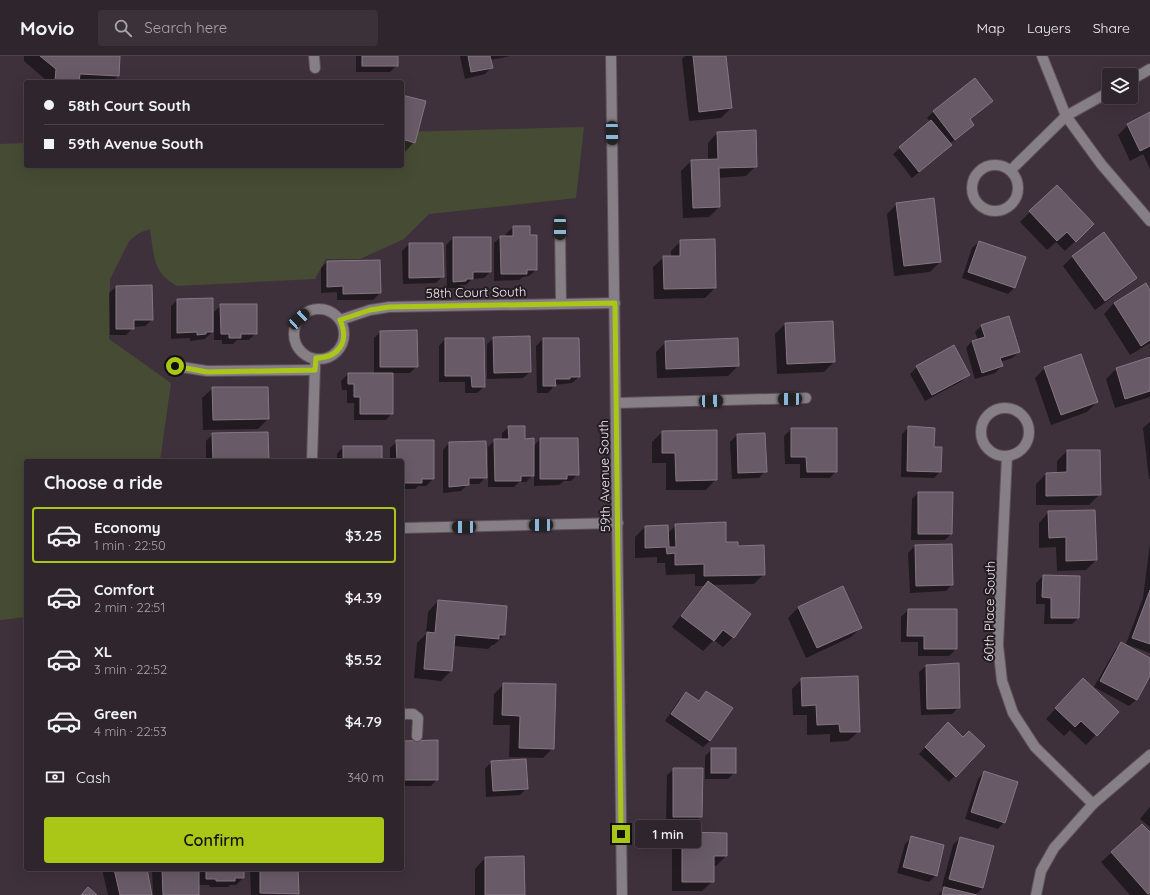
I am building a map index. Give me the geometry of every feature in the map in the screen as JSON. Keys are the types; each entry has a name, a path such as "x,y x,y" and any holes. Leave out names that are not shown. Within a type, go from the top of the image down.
{"street":[{"path":"314,56 315,68"},
{"name":"59th Avenue South","path":"611,56 622,895"},
{"path":"1042,56 1066,116 1101,164 1150,221"},
{"path":"1138,76 1150,69"},
{"path":"1011,170 1066,116 1102,96"},
{"path":"989,165 1004,166 1011,170 1016,177 1018,184 1016,200 1011,206 996,212 988,211 981,207 972,195 973,180 977,173 989,165"},
{"path":"560,228 561,304"},
{"name":"58th Court South","path":"340,320 370,310 389,307 615,303"},
{"path":"321,308 335,314 340,320 344,328 344,336 338,350 328,357 316,358 307,356 300,350 294,335 295,326 299,319 309,311 321,308"},
{"path":"312,459 316,358"},
{"path":"175,366 207,372 315,370"},
{"path":"616,403 806,398"},
{"path":"1007,408 1022,414 1029,428 1029,436 1026,444 1021,450 1006,456 991,452 982,440 981,432 982,424 986,417 999,409 1007,408"},
{"name":"60th Place South","path":"1006,456 998,645 1002,681 1013,713 1035,747 1093,804"},
{"path":"404,528 618,522"},
{"path":"404,714 413,714 418,718 416,736"},
{"path":"1036,895 1041,871 1054,848 1093,804 1150,755"}],"green space":[{"path":"584,127 576,198 429,214 404,239 360,259 326,259 315,279 177,286 169,281 159,269 154,255 150,229 139,233 129,241 110,279 109,339 171,383 160,459 24,459 24,617 0,620 0,144 24,143 24,168 404,168 404,132"}],"building":[{"path":"40,56 120,56 119,76 80,74 79,80 55,80 56,69"},
{"path":"362,56 398,56 398,66 362,66"},
{"path":"468,56 490,56 493,68 471,72"},
{"path":"693,56 726,56 732,108 699,112"},
{"path":"975,78 993,101 970,119 974,125 955,140 933,111"},
{"path":"404,96 426,101 415,143 404,140"},
{"path":"1150,112 1150,146 1140,151 1127,124"},
{"path":"931,120 952,145 919,172 899,147"},
{"path":"756,130 757,167 719,168 720,207 693,208 691,160 718,159 717,132"},
{"path":"1057,185 1094,224 1076,242 1067,232 1057,241 1029,211"},
{"path":"934,198 941,262 904,266 896,203"},
{"path":"513,226 530,226 530,235 537,235 537,270 527,270 527,274 501,274 500,236 513,236"},
{"path":"1104,232 1137,278 1105,301 1072,256"},
{"path":"453,237 491,237 491,272 473,272 473,279 453,282"},
{"path":"715,239 716,288 664,289 663,256 680,256 680,240"},
{"path":"979,241 1026,257 1015,288 968,272"},
{"path":"409,243 443,243 444,277 409,278"},
{"path":"380,260 381,293 343,294 343,286 327,287 327,261"},
{"path":"1146,283 1150,290 1150,340 1141,346 1114,303"},
{"path":"152,285 153,320 134,320 134,329 116,329 116,286"},
{"path":"213,298 213,332 206,332 206,334 197,335 197,332 177,333 177,299"},
{"path":"220,304 257,304 257,334 241,334 241,338 229,338 229,334 221,334"},
{"path":"1009,316 1020,352 1000,358 1003,366 982,373 972,341 985,337 981,325"},
{"path":"833,321 835,362 787,364 785,323"},
{"path":"417,330 418,367 380,367 380,331"},
{"path":"530,336 531,372 494,373 493,337"},
{"path":"445,338 484,338 485,387 472,387 471,376 445,376"},
{"path":"543,338 579,338 580,377 555,379 556,386 543,386"},
{"path":"738,338 739,366 666,369 665,341"},
{"path":"954,345 970,375 932,395 916,366"},
{"path":"1081,354 1098,402 1061,415 1044,367"},
{"path":"1150,357 1150,391 1125,399 1116,368"},
{"path":"348,373 393,373 393,414 360,414 360,397 354,397 354,384 348,384"},
{"path":"212,387 268,387 269,419 213,420"},
{"path":"508,426 525,426 525,439 534,438 534,476 521,476 521,481 495,481 494,439 509,439"},
{"path":"908,426 935,428 934,447 942,447 941,472 907,471"},
{"path":"791,428 837,428 837,472 807,472 806,457 791,457"},
{"path":"717,430 717,480 676,481 675,453 662,453 662,431"},
{"path":"268,432 269,459 213,459 212,433"},
{"path":"765,433 767,472 738,473 737,434"},
{"path":"540,438 578,438 579,475 567,475 567,479 540,479"},
{"path":"396,440 434,440 434,479 422,479 422,483 404,483 404,459 397,459"},
{"path":"486,441 487,478 469,478 469,485 449,487 449,442"},
{"path":"343,446 382,446 382,459 343,459"},
{"path":"1067,450 1100,450 1101,495 1046,496 1046,473 1067,472"},
{"path":"918,492 953,492 952,534 918,534"},
{"path":"1095,510 1097,560 1066,561 1066,537 1049,538 1048,511"},
{"path":"726,522 726,542 738,542 738,546 764,545 765,575 704,576 704,564 675,565 675,553 667,554 666,547 645,548 645,526 668,525 669,547 676,547 675,524"},
{"path":"952,544 953,585 916,586 915,545"},
{"path":"1043,575 1080,576 1079,618 1051,618 1051,598 1042,597"},
{"path":"708,581 751,614 734,638 723,630 714,641 681,616"},
{"path":"843,586 862,628 817,648 798,607"},
{"path":"1150,590 1150,644 1132,638"},
{"path":"438,600 507,606 505,635 499,635 499,639 455,635 452,671 424,669 427,632 435,633"},
{"path":"908,609 957,609 957,649 924,649 924,636 907,636"},
{"path":"1121,642 1150,658 1150,676 1137,700 1100,681"},
{"path":"959,663 960,708 927,709 926,665"},
{"path":"858,676 860,732 840,732 839,724 817,725 816,705 802,706 801,678"},
{"path":"1083,678 1119,712 1097,736 1081,721 1075,727 1055,708"},
{"path":"503,683 556,684 554,749 519,748 520,716 502,715"},
{"path":"706,691 733,708 710,741 671,714 686,692 699,701"},
{"path":"948,722 963,737 969,731 985,746 956,777 925,747"},
{"path":"438,740 438,780 404,780 404,741"},
{"path":"711,748 736,748 736,773 711,773"},
{"path":"526,759 528,789 493,791 491,761"},
{"path":"673,768 703,768 702,817 673,817"},
{"path":"984,771 1018,782 1005,823 971,812"},
{"path":"1142,824 1150,832 1150,892 1148,894 1111,852"},
{"path":"682,832 727,833 727,856 714,856 714,882 682,882"},
{"path":"911,836 944,845 937,876 903,867"},
{"path":"960,837 994,846 983,888 949,879"},
{"path":"524,856 525,895 485,895 485,857"},
{"path":"114,871 147,871 152,895 120,895"},
{"path":"162,871 199,871 199,895 163,895"},
{"path":"206,871 244,871 244,878 235,878 235,881 216,881 216,879 206,879"},
{"path":"260,871 298,871 299,894 260,893"},
{"path":"88,887 97,895 81,895"},
{"path":"944,887 977,895 942,895"}],"route":[{"path":"175,366 207,372 315,370 316,358 324,358 332,355 338,350 342,343 344,328 340,320 370,310 389,307 615,303 621,834"}]}
